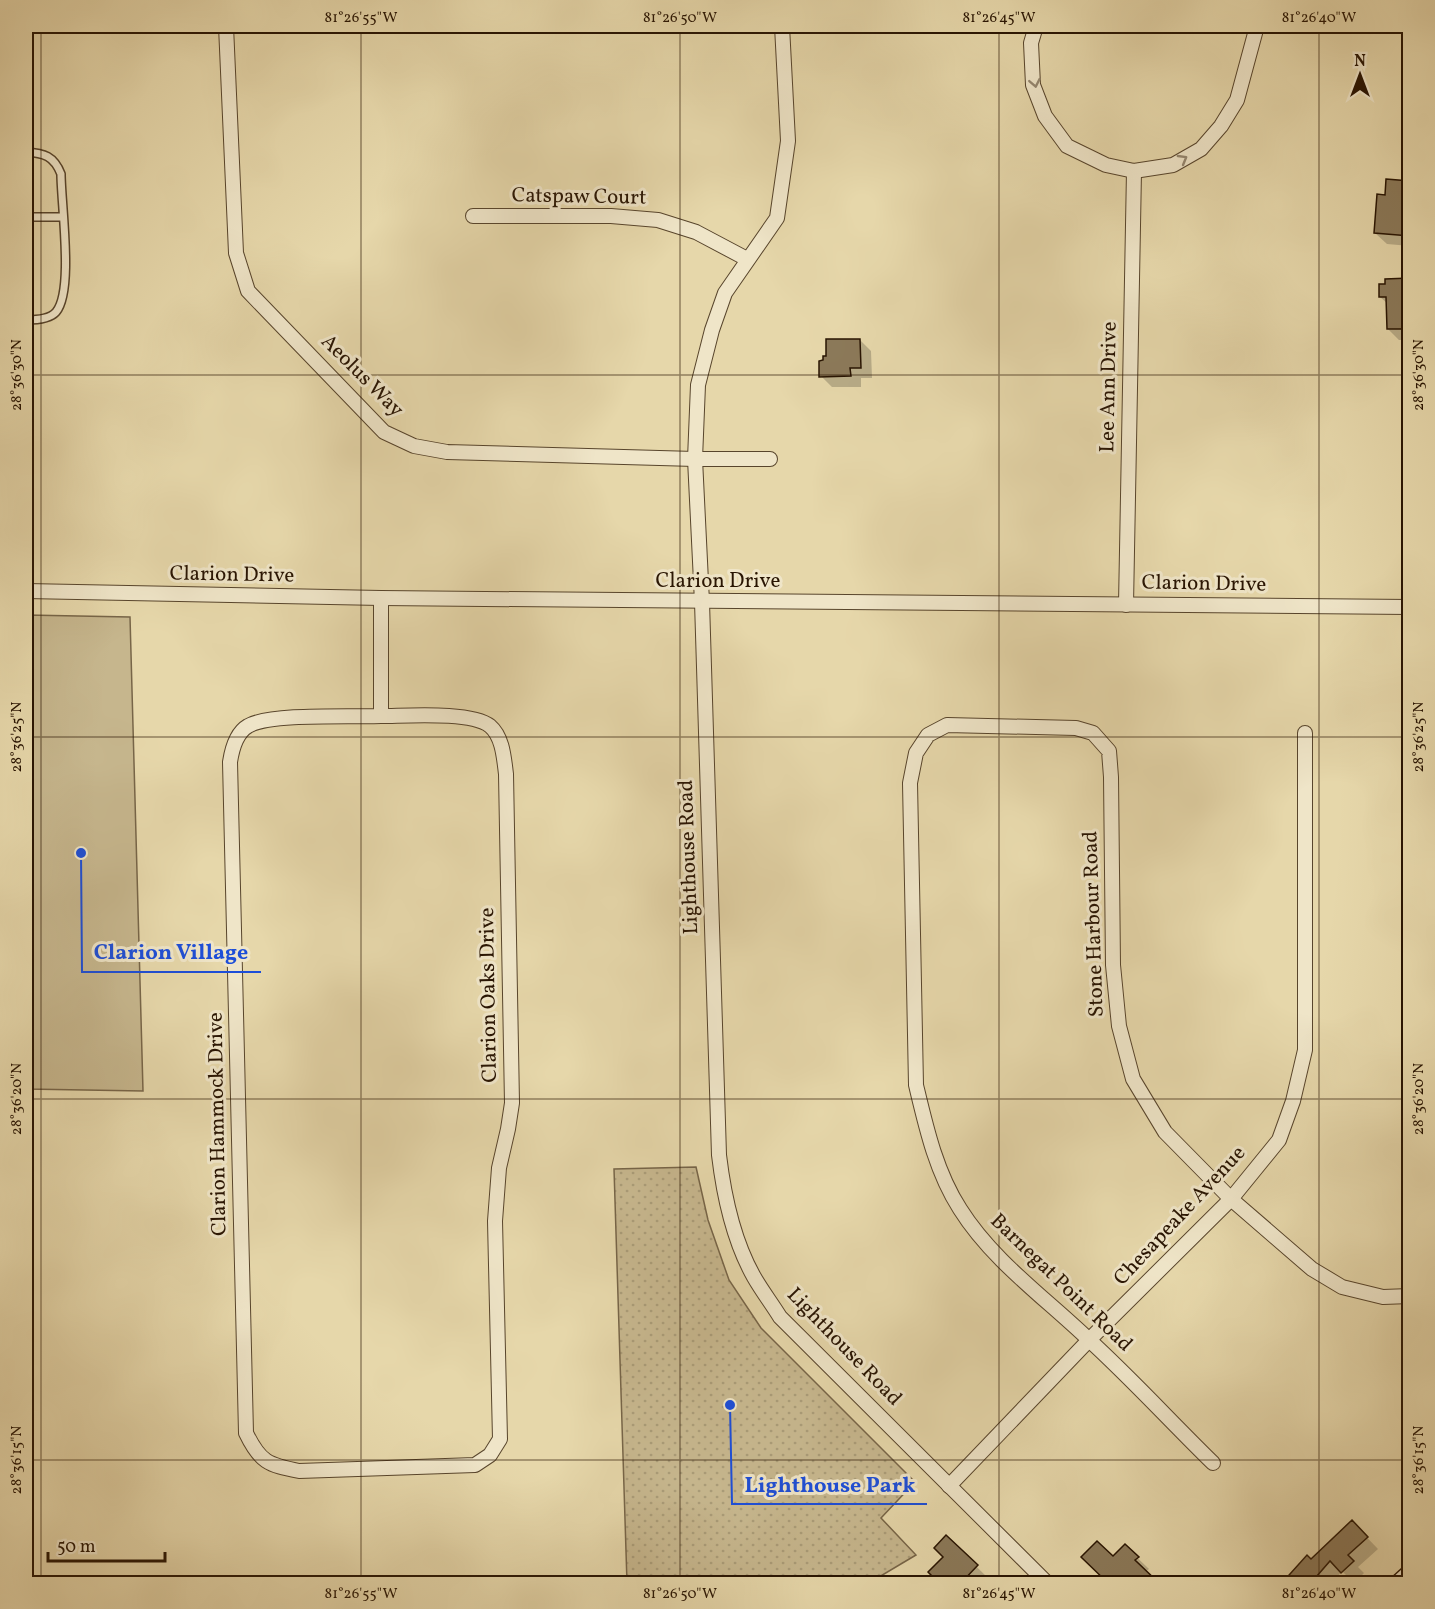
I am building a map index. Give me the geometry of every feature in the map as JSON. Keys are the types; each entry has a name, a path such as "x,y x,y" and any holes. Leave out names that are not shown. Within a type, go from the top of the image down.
{"street":[{"name":"Aeolus Way","path":"226,26 236,253 248,291 384,432 414,446 447,452 770,459"},
{"name":"Lighthouse Road","path":"782,26 788,141 777,218 725,293 712,330 698,385 695,459 702,602 718,1155 724,1198 736,1236 753,1276 780,1317 949,1486 1039,1581"},
{"path":"1036,26 1031,43 1033,85 1045,116 1067,146 1106,165 1134,171 1173,165 1201,149 1208,142 1237,100 1257,26"},
{"name":"Lee Ann Drive","path":"1126,605 1134,171"},
{"name":"Catspaw Court","path":"473,216 611,216 658,220 696,232 747,259"},
{"name":"Clarion Drive","path":"26,591 702,602 1410,607"},
{"path":"381,598 381,716"},
{"name":"Clarion Hammock Drive","path":"381,716 266,719 246,726 232,746 230,762 246,1433 256,1453 276,1467 299,1471 457,1467"},
{"name":"Clarion Oaks Drive","path":"381,716 465,717 490,726 502,746 506,774 512,1104 499,1168 495,1221 500,1439 490,1455 475,1465 457,1467"},
{"name":"Stone Harbour Road","path":"910,783 916,753 928,735 947,725 1076,728 1093,733 1109,751 1113,965 1119,1026 1133,1079 1165,1132 1232,1198 1312,1269 1342,1287 1383,1297 1410,1296"},
{"name":"Chesapeake Avenue","path":"949,1486 1089,1340 1232,1198 1279,1140 1293,1101 1305,1050 1305,733"},
{"name":"Barnegat Point Road","path":"910,783 916,1085 942,1173 959,1208 989,1248 1089,1340 1213,1463"},
{"path":"1399,1584 1410,1574"}],"lane":[{"path":"26,152 50,156 61,174 66,269 62,302 55,314 46,318 26,320"},
{"path":"26,217 62,218"}],"shaded area":[{"path":"26,615 130,617 143,1091 26,1089"},
{"path":"696,1167 708,1220 729,1280 761,1328 915,1482 881,1518 916,1555 869,1583 627,1583 614,1169"}],"building":[{"path":"1386,179 1410,181 1410,236 1374,233 1377,194 1385,195"},
{"path":"1410,278 1410,329 1387,329 1386,297 1379,297 1379,284 1385,284 1385,279"},
{"path":"826,339 860,339 861,368 850,368 851,376 819,377 819,361 826,356"},
{"path":"1352,1520 1368,1537 1348,1555 1354,1561 1341,1573 1330,1561 1310,1584 1281,1584 1307,1555 1311,1559"},
{"path":"946,1535 978,1565 960,1584 940,1584 928,1572 943,1557 934,1548"},
{"path":"1097,1541 1113,1556 1125,1544 1139,1557 1135,1560 1160,1584 1109,1584 1081,1557"}],"place":[{"name":"Clarion Village","path":"81,853"},
{"name":"Lighthouse Park","path":"730,1405"}]}
